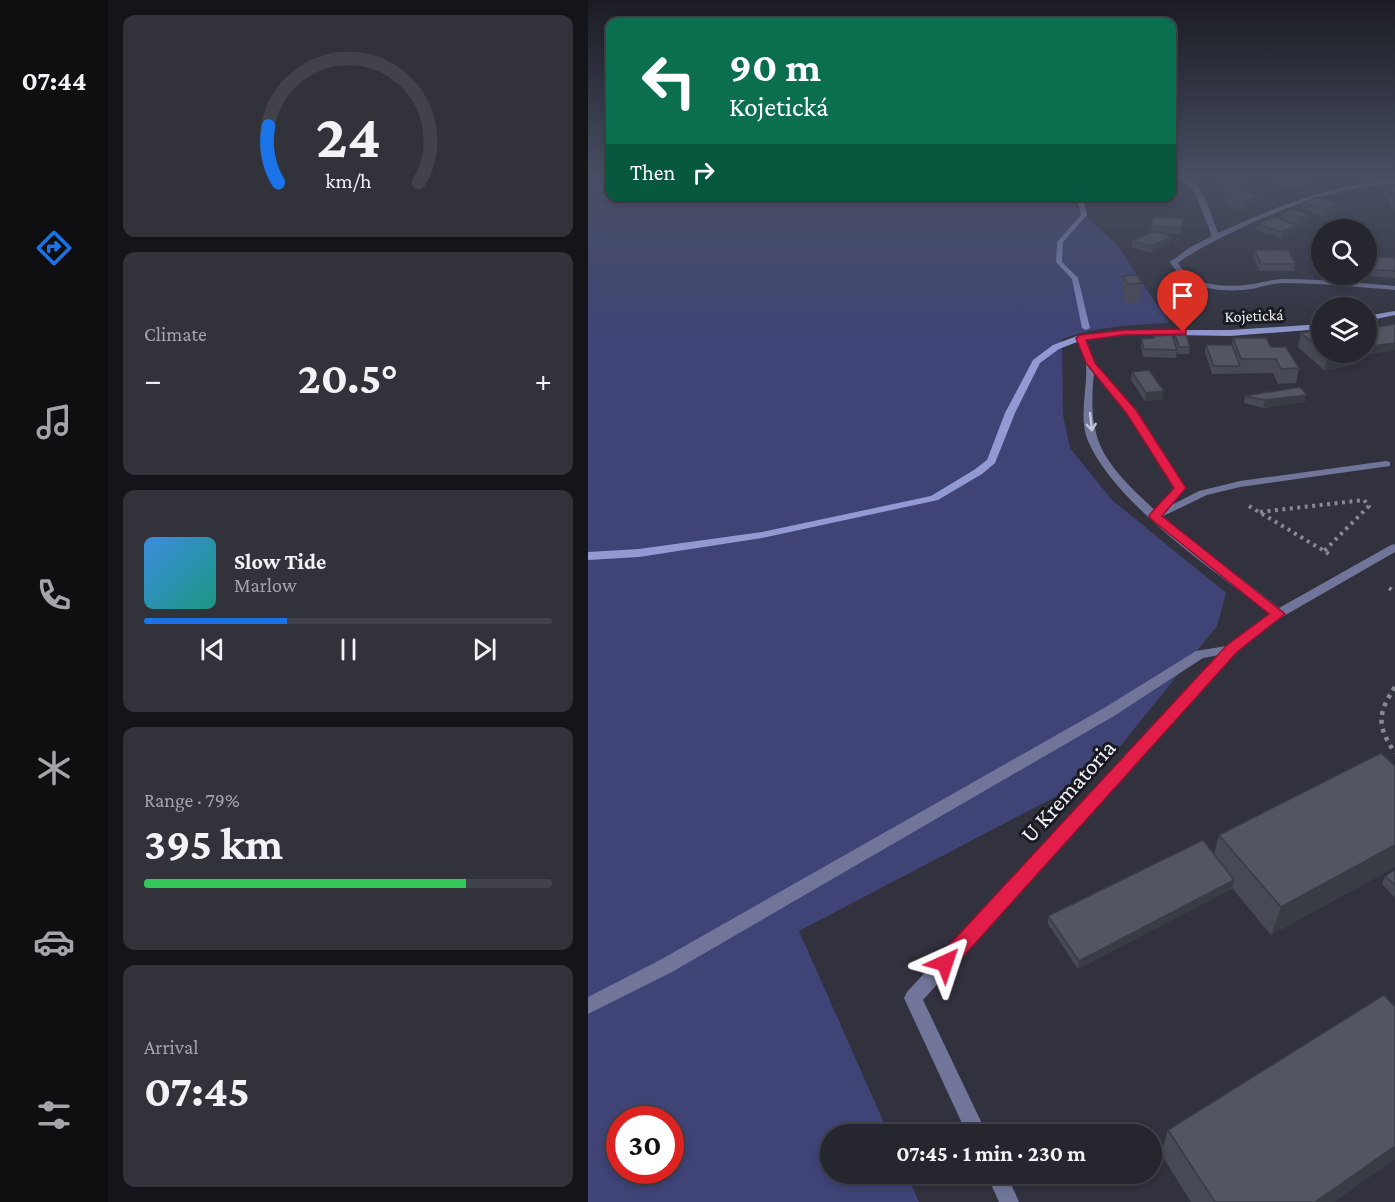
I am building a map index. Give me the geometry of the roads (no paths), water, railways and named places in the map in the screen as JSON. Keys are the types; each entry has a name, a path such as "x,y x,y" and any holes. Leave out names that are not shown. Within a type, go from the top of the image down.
{"street":[{"path":"1214,230 1216,236"},
{"path":"1230,230 1174,262 1178,271 1203,284 1222,287 1248,287 1278,281 1395,288"},
{"path":"1377,317 1395,313"},
{"name":"Kojetická","path":"588,556 639,553 762,535 934,498 978,472 991,461 1010,413 1036,362 1056,347 1080,338 1124,332 1230,333 1311,327"},
{"path":"1080,338 1090,363 1132,412 1180,488 1155,516"},
{"path":"1090,363 1088,391 1093,440 1114,474 1155,516 1278,614"},
{"path":"1155,516 1203,493 1232,486 1386,464"},
{"name":"U Krematoria","path":"972,1124 913,998 1232,649 1278,614 1395,547"},
{"path":"588,1006 666,966 1109,712 1200,654 1232,649"},
{"path":"1001,1184 1009,1202"}],"waterway":[{"path":"1071,230 1060,242 1059,262 1075,278 1086,328"}]}
